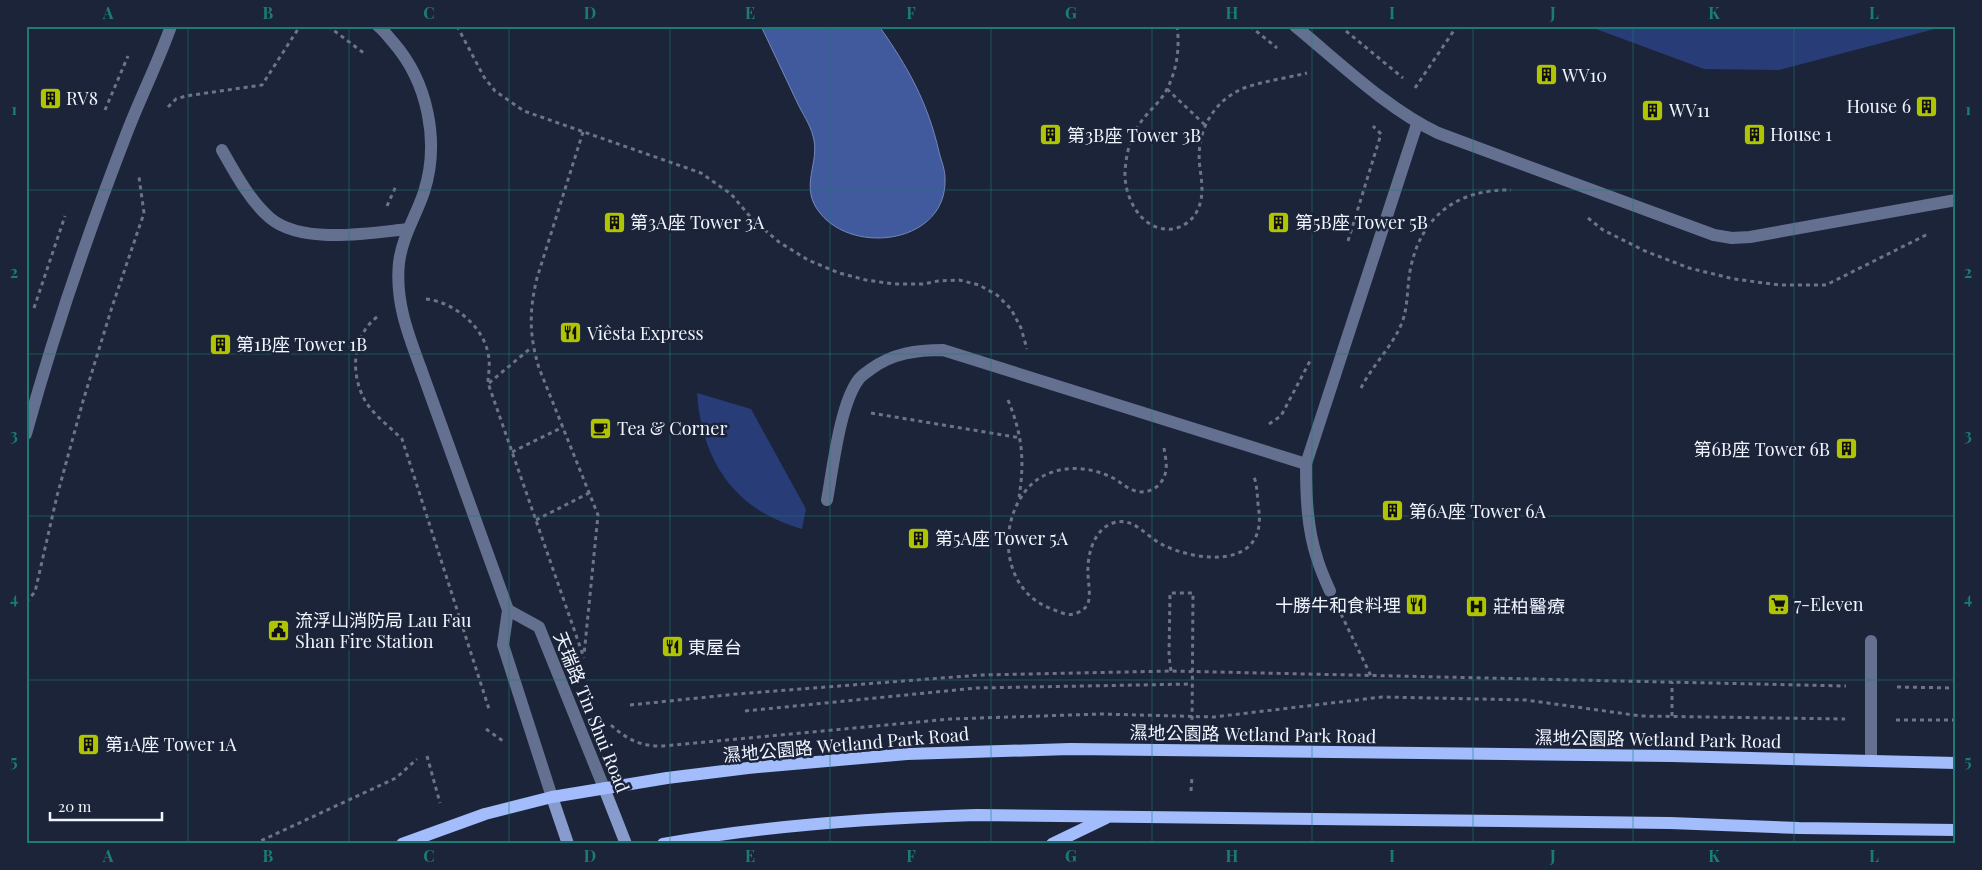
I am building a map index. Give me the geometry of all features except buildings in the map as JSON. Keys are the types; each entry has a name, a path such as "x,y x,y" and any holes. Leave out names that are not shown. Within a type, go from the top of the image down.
{"main road":[{"name":"濕地公園路 Wetland Park Road","path":"402,844 484,814 552,797 758,767 907,754 988,750 1070,749 1956,763"},
{"name":"天瑞路 Tin Shui Road","path":"604,788 626,844"},
{"path":"552,797 568,844"},
{"path":"664,844 750,831 883,818 977,814 1670,823 1799,828 1956,830"},
{"path":"1052,844 1108,817"}],"street":[{"path":"26,434 41,378 73,276 138,104 171,26"},
{"path":"378,26 400,50 416,76 426,104 431,134 430,163 424,191 404,240 398,286 400,303 408,333 508,610 503,645 552,797"},
{"path":"1295,26 1398,111 1417,124 1438,134 1714,235 1732,238 1750,237 1956,200"},
{"path":"1330,591 1316,557 1310,528 1306,497 1306,464 1417,124"},
{"path":"222,150 241,184 271,219 300,233 322,235 408,229"},
{"path":"827,500 846,405 860,378 878,364 898,354 920,350 943,350 1306,464"},
{"name":"天瑞路 Tin Shui Road","path":"508,610 539,627 604,788"},
{"path":"1871,641 1871,761"}],"path":[{"path":"166,110 176,99 186,96 262,85 300,26"},
{"path":"328,26 362,50 367,56"},
{"path":"457,26 484,77 495,91 524,111 701,173 731,194 753,220 779,242 808,260 839,273 866,280 894,284 923,284 959,280 979,285 997,295 1011,309 1021,328 1026,347 1032,353"},
{"path":"1177,26 1178,54 1167,89 1156,106 1142,120 1132,137 1126,156 1125,175 1128,190 1140,217 1147,223 1166,230 1186,224 1194,216 1199,206 1203,186 1199,154 1205,126 1215,109 1229,96 1245,88 1307,73"},
{"path":"1250,26 1279,50"},
{"path":"1340,26 1423,94"},
{"path":"1415,88 1457,26"},
{"path":"1300,67 1314,78"},
{"path":"1167,89 1205,126"},
{"path":"1347,247 1381,134 1369,123"},
{"path":"489,709 402,439 370,409 359,389 355,367 358,345 368,324 374,319 400,303 418,298 437,300 452,306 465,316 483,341 489,358 488,383 584,658 598,515 539,368 532,347 530,326 532,301 583,132"},
{"path":"26,602 35,592 83,401 112,306 144,213 139,179 142,170"},
{"path":"377,232 397,183"},
{"path":"1358,393 1377,360 1392,342 1402,321 1408,298 1409,274 1413,254 1419,238 1428,223 1455,202 1477,194 1498,190 1513,190"},
{"path":"1583,214 1603,230 1645,252 1689,268 1734,279 1780,285 1826,285 1925,234 1933,233"},
{"path":"373,311 374,319"},
{"path":"488,383 532,347"},
{"path":"1265,425 1271,424 1281,416 1311,358"},
{"path":"999,397 1017,403"},
{"path":"1008,400 1021,438 1023,466 1019,499"},
{"path":"872,408 870,413 1021,438"},
{"path":"512,452 563,427"},
{"path":"1155,445 1173,451"},
{"path":"1164,448 1166,470 1163,480 1157,487 1148,492 1138,492 1128,488 1114,478 1080,468 1062,469 1045,474 1030,485 1019,499 1011,515 1008,530 1011,566 1018,582 1030,596 1044,607 1067,615 1076,614 1084,610 1088,602 1088,570 1096,536 1104,527 1116,522 1128,522 1139,527 1147,536 1162,545 1196,555 1217,557 1236,555 1246,550 1258,532 1260,521 1255,475 1246,473"},
{"path":"536,520 589,493"},
{"path":"1330,591 1371,676"},
{"path":"745,711 976,688 1192,684 1193,593 1170,593 1169,656 1171,671"},
{"path":"630,705 737,694 980,674 1171,671 1956,688"},
{"path":"1672,682 1672,716"},
{"path":"611,724 621,734 652,747 950,719 1101,714 1214,717 1382,696 1526,700 1641,716 1956,720"},
{"path":"426,756 447,826"},
{"path":"254,844 396,778 417,759"}],"shaded area":[{"path":"761,26 879,26 908,71 923,101 944,168 945,178 942,200 932,217 916,229 896,236 875,238 854,235 835,227 820,213 814,203 810,184 815,146 812,132"},
{"path":"1588,26 1946,26 1779,70 1704,69"},
{"path":"697,393 751,409 806,509 802,529 778,520 758,509 740,496 726,479 714,461 706,440 700,418"}],"place":[{"name":"WV10","path":"1546,75"},
{"name":"RV8","path":"50,98"},
{"name":"House 6","path":"1927,106"},
{"name":"WV11","path":"1653,110"},
{"name":"House 1","path":"1754,134"},
{"name":"第3B座 Tower 3B","path":"1051,135"},
{"name":"第3A座 Tower 3A","path":"614,222"},
{"name":"第5B座 Tower 5B","path":"1279,222"},
{"name":"Viêsta Express","path":"571,333"},
{"name":"第1B座 Tower 1B","path":"220,344"},
{"name":"Tea & Corner","path":"601,428"},
{"name":"第6B座 Tower 6B","path":"1846,449"},
{"name":"第6A座 Tower 6A","path":"1393,511"},
{"name":"第5A座 Tower 5A","path":"919,538"},
{"name":"7-Eleven","path":"1778,604"},
{"name":"十勝牛和食料理","path":"1417,605"},
{"name":"莊柏醫療","path":"1477,606"},
{"name":"流浮山消防局 Lau Fau Shan Fire Station","path":"279,630"},
{"name":"東屋台","path":"672,647"},
{"name":"第1A座 Tower 1A","path":"89,744"}]}
